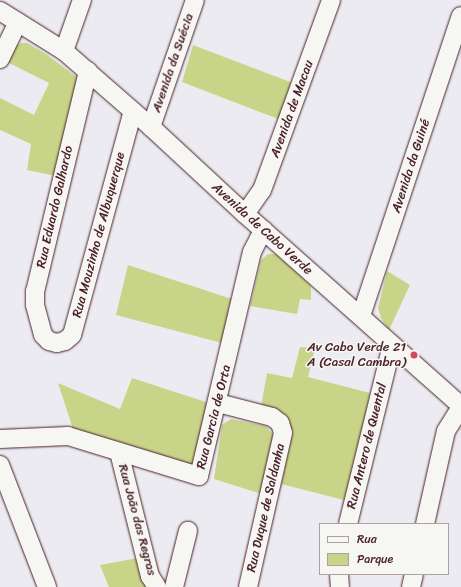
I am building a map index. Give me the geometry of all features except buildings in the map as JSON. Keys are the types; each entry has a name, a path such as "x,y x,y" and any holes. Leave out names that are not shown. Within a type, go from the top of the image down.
{"street":[{"path":"64,51 82,0"},
{"name":"Avenida da Suécia","path":"151,126 195,0"},
{"name":"Avenida de Macau","path":"245,214 262,190 331,0"},
{"name":"Avenida de Cabo Verde","path":"0,11 64,51 88,71 151,126 245,214 461,407"},
{"name":"Avenida da Guiné","path":"360,316 461,16"},
{"path":"0,58 18,22"},
{"name":"Rua Eduardo Galhardo","path":"49,341 43,335 35,305 36,291 88,71"},
{"name":"Rua Mouzinho de Albuquerque","path":"49,341 57,343 65,341 72,335 133,111"},
{"name":"Rua Garcia de Orta","path":"0,439 68,436 199,476 218,403 252,252 264,230"},
{"name":"Rua Antero de Quental","path":"348,523 392,345"},
{"name":"Rua Duque de Saldanha","path":"218,403 272,417 280,423 283,433 248,587"},
{"path":"425,523 446,431 461,407"},
{"name":"Rua João das Regras","path":"120,452 150,576 157,587"},
{"path":"0,465 47,587"},
{"name":"Rua João das Regras","path":"174,587 188,531"},
{"path":"339,575 340,587"},
{"path":"411,587 414,575"}],"green space":[{"path":"21,43 27,43 46,54 79,79 56,176 27,170 31,144 0,130 0,98 34,115 49,83 7,62 15,47"},
{"path":"193,45 293,83 281,120 182,82"},
{"path":"268,254 276,254 311,286 311,300 300,299 297,314 250,306 261,260"},
{"path":"128,265 235,300 222,343 116,315"},
{"path":"387,271 410,285 389,330 381,318 378,308"},
{"path":"300,347 315,348 308,377 370,393 348,501 281,484 291,439 287,422 261,407 267,373 292,378"},
{"path":"132,378 212,404 195,465 190,466 74,432 58,383 120,409"},
{"path":"231,419 266,426 273,435 262,494 214,479 222,425"},
{"path":"138,558 148,587 109,587 100,565"}],"place":[{"name":"Av Cabo Verde 21 A (Casal Cambra)","path":"414,355"}]}
